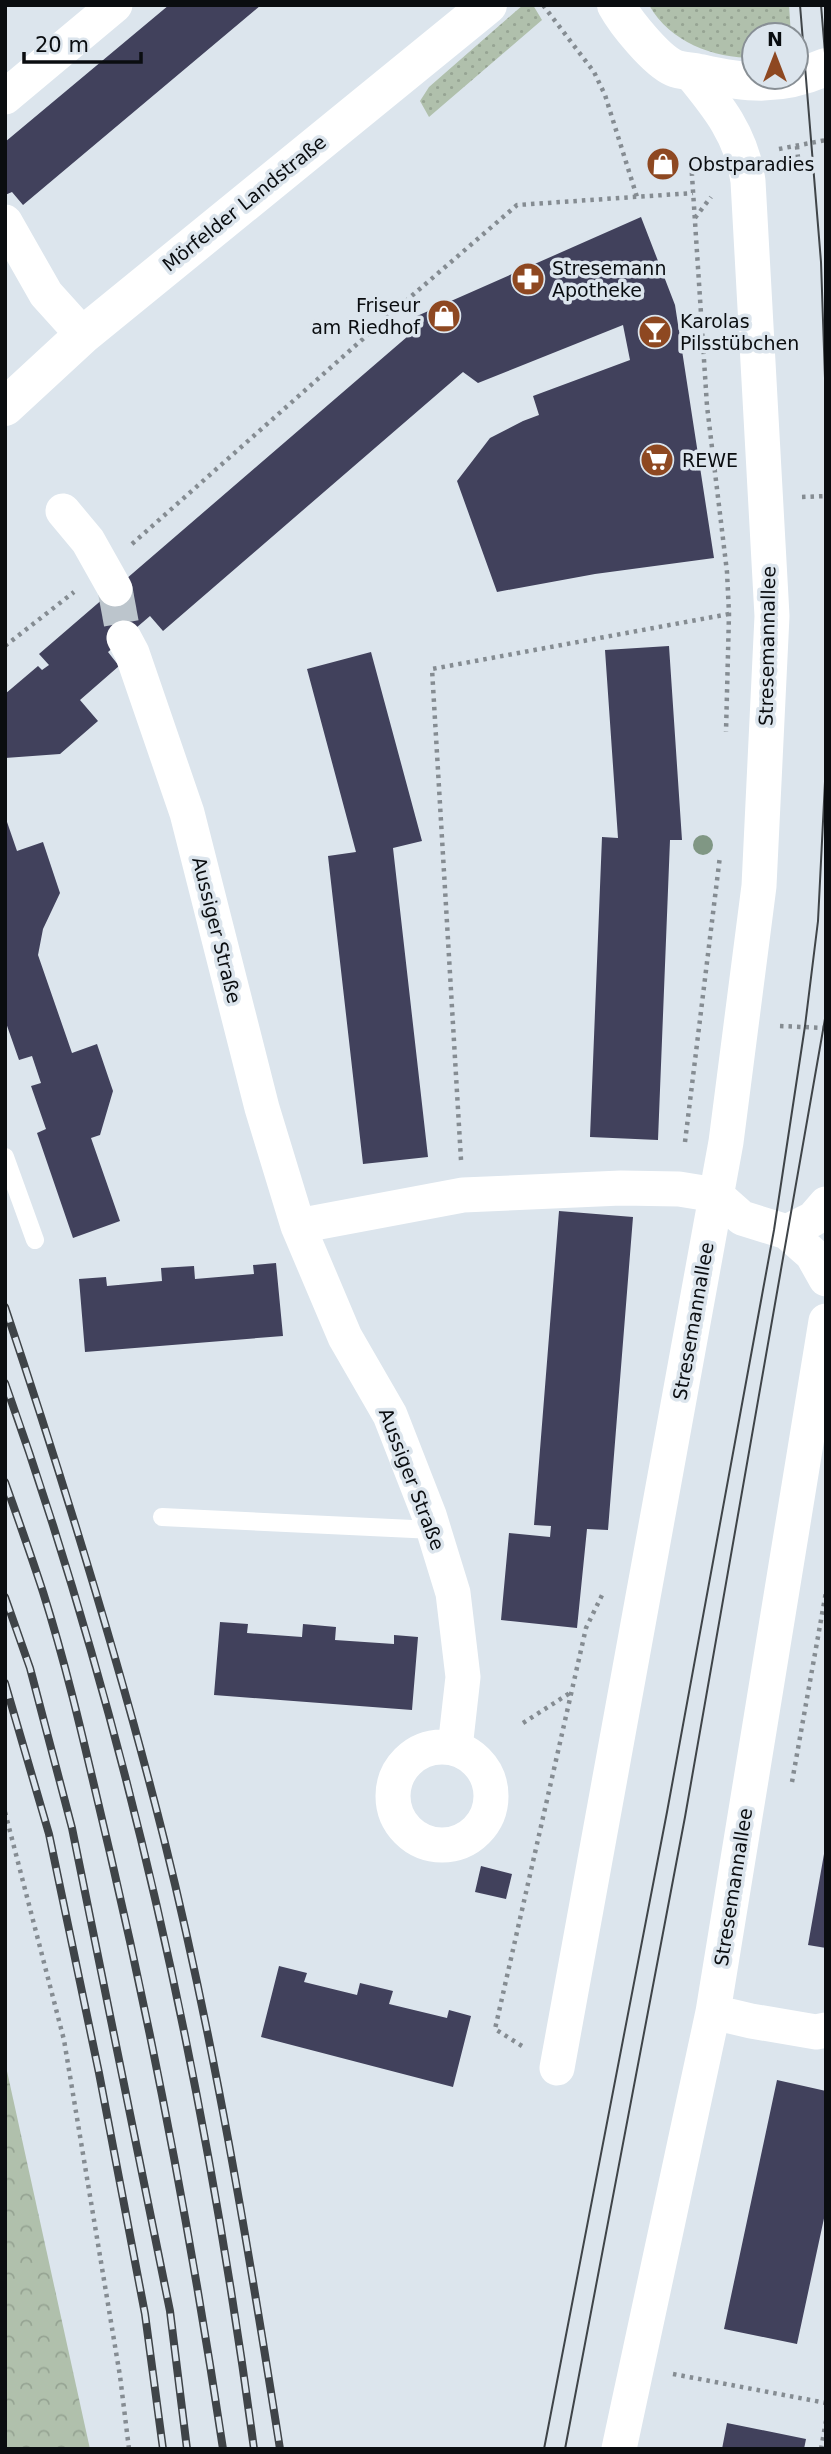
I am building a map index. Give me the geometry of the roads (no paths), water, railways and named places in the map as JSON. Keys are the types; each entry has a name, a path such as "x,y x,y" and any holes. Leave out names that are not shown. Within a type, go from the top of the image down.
{"main road":[{"name":"Mörfelder Landstraße","path":"5,407 83,335 488,5"},
{"path":"616,5 630,28 681,69 756,83 806,76 826,67"}],"street":[{"path":"5,97 115,5"},
{"name":"Stresemannallee","path":"557,2068 726,1143 759,886 772,616 746,167 739,141 726,117 681,69"},
{"path":"5,222 46,294 83,335"},
{"path":"63,511 81,531 110,578"},
{"name":"Aussiger Straße","path":"124,638 132,653 187,813 262,1108 298,1226 345,1338 390,1415 434,1530 453,1593 463,1676 456,1748"},
{"path":"298,1226 463,1195 621,1188 679,1189 716,1195 742,1218 787,1233 812,1254 826,1279"},
{"path":"787,1233 813,1219 826,1204"},
{"name":"Stresemannallee","path":"619,2449 713,2012 826,1321"},
{"path":"713,2012 816,2032 826,2030"}],"lane":[{"path":"5,1157 35,1240"},
{"path":"162,1517 434,1530"}],"tunnel":[{"path":"115,589 124,638"}],"tram line":[{"path":"800,5 821,262 826,407"},
{"path":"821,5 826,65"},
{"path":"544,2449 667,1812 774,1230 818,921 826,762"},
{"path":"565,2449 685,1817 826,1013"}],"railway":[{"path":"5,1307 90,1572 164,1839 214,2067 280,2449"},
{"path":"5,1383 89,1644 158,1909 212,2178 254,2449"},
{"path":"5,1482 62,1656 127,1927 172,2150 223,2449"},
{"path":"5,1597 30,1668 72,1828 170,2311 187,2449"},
{"path":"5,1683 49,1834 99,2073 145,2314 163,2449"}],"place":[{"name":"Obstparadies","path":"663,164"},
{"name":"Stresemann Apotheke","path":"528,279"},
{"name":"Friseur am Riedhof","path":"444,316"},
{"name":"Karolas Pilsstübchen","path":"655,332"},
{"name":"REWE","path":"657,460"}]}
